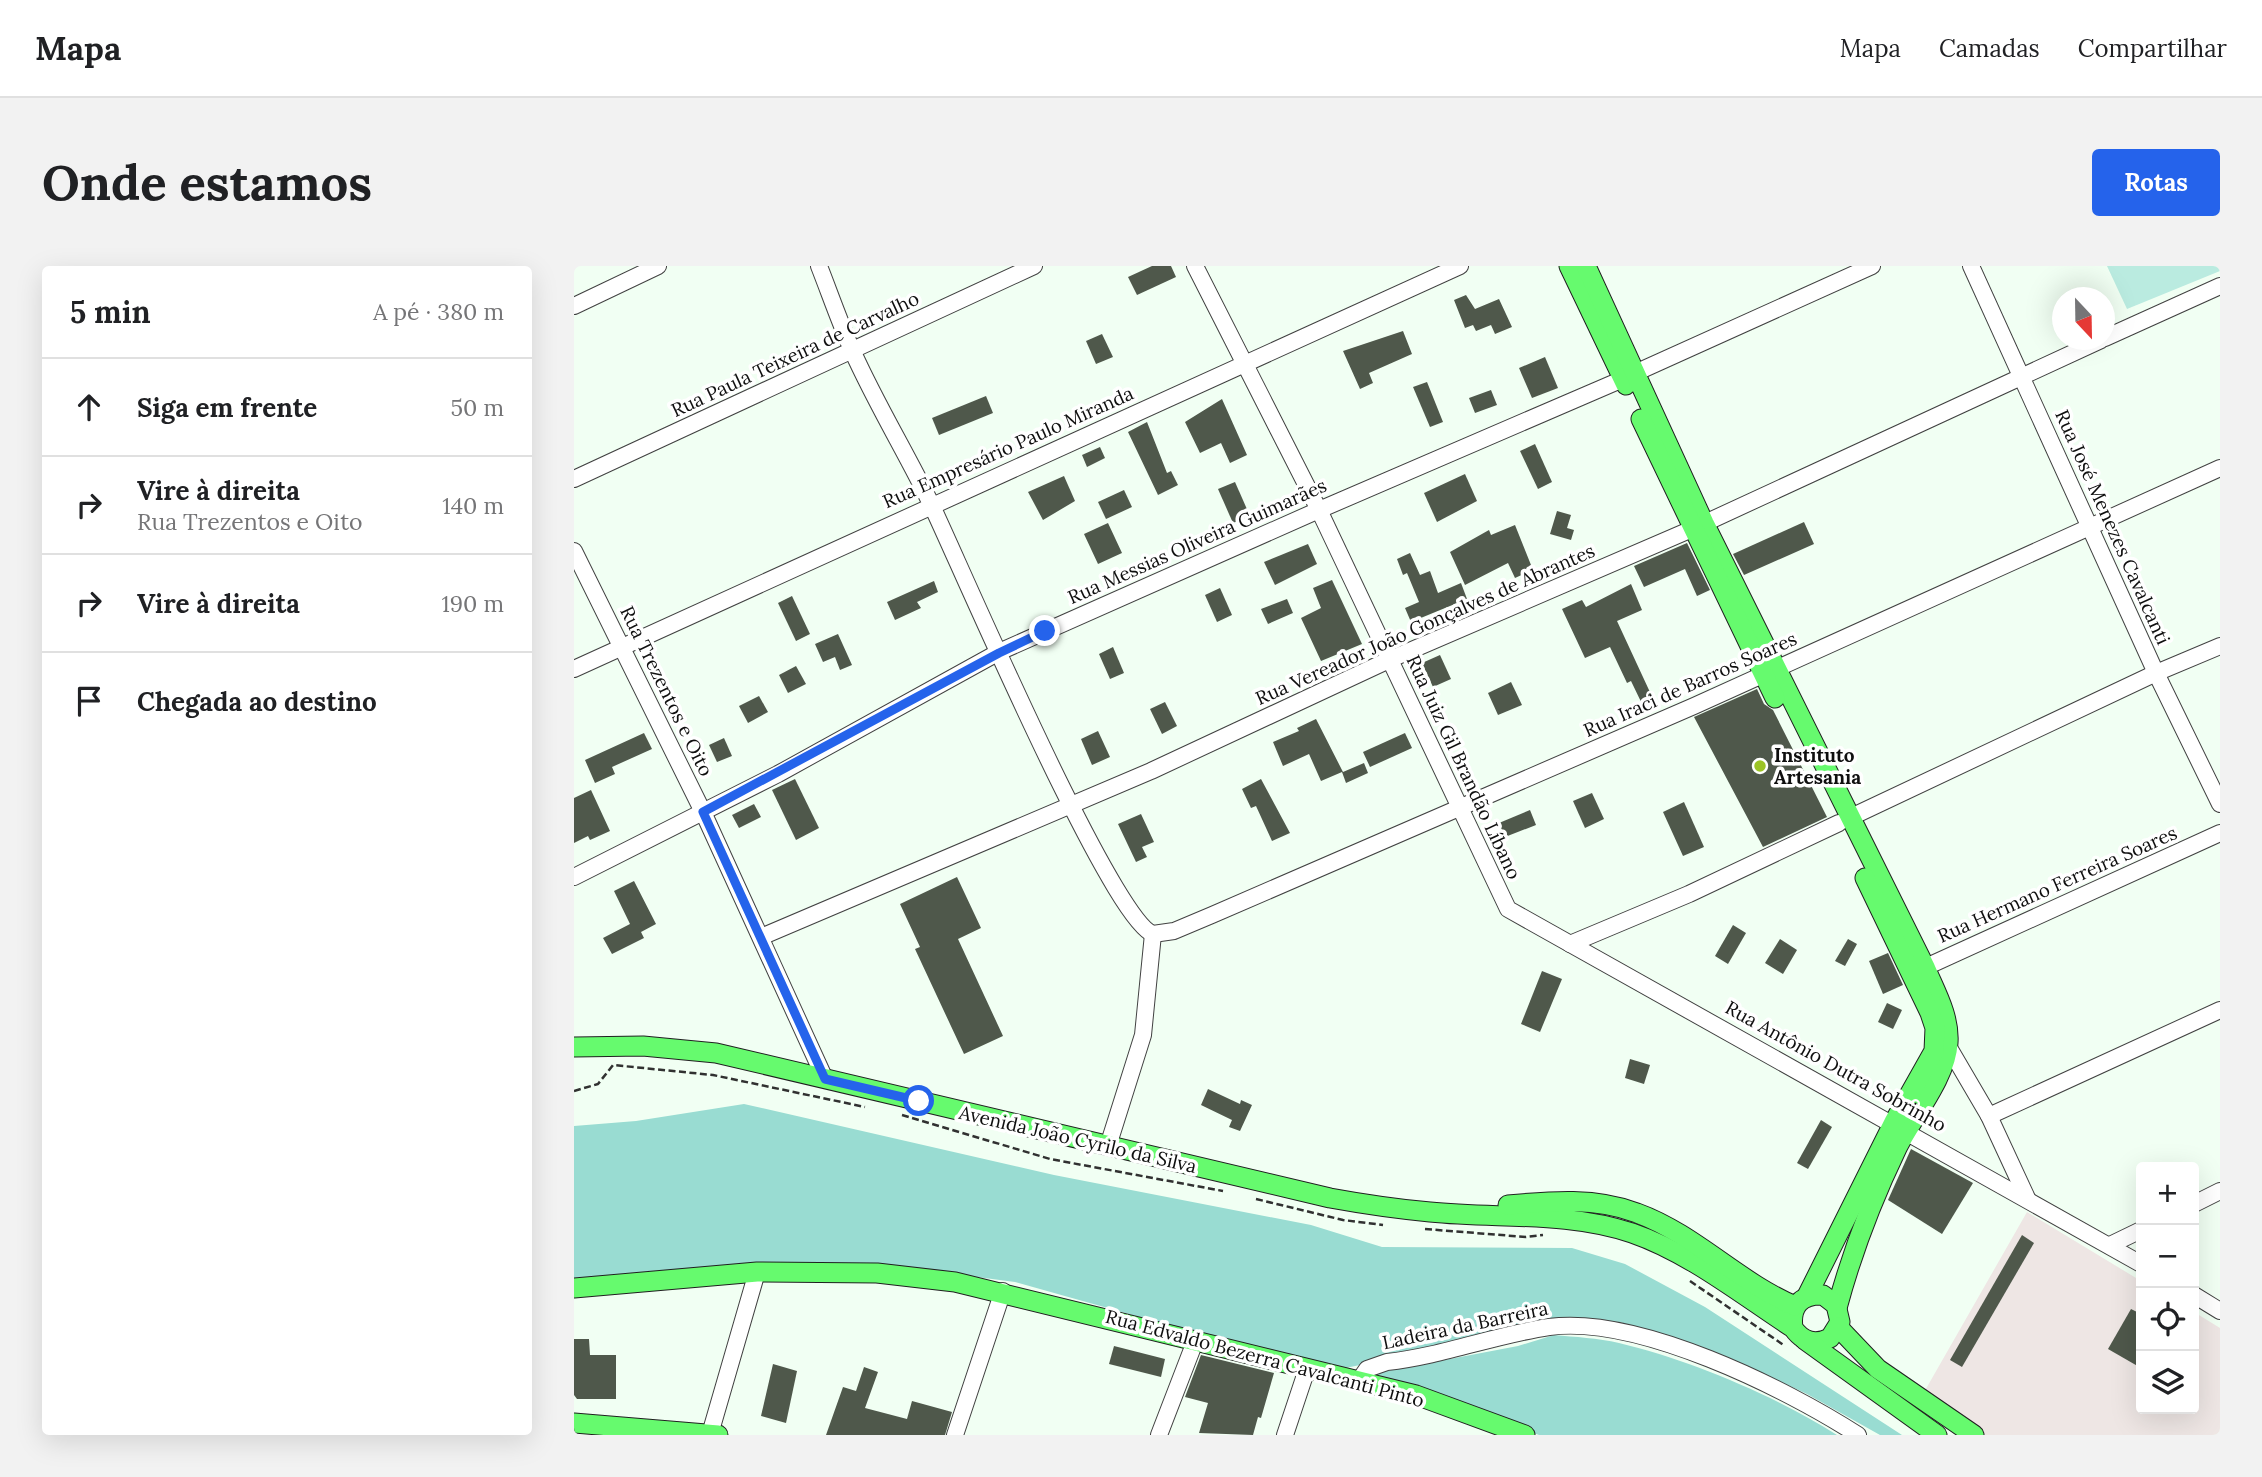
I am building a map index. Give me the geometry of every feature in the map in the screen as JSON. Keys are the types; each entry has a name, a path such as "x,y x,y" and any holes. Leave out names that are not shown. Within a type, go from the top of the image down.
{"main road":[{"path":"1569,266 1629,376"},
{"path":"1586,266 1629,376 1698,526 1918,971 1948,1024 1948,1046 1936,1080 1900,1126 1792,1317 1795,1339 1813,1342 1826,1340 1838,1317 1851,1253 1900,1126 1934,1051 1934,1028 1918,971"},
{"name":"Avenida João Cyrilo da Silva","path":"574,1047 690,1049 1420,1220 1558,1218 1631,1233 1706,1272 1795,1339 1937,1435"},
{"name":"Avenida João Cyrilo da Silva","path":"1420,1220 1572,1202 1622,1208 1656,1221 1760,1288 1801,1301 1823,1295 1878,1369 1975,1435"},
{"name":"Rua Edvaldo Bezerra Cavalcanti Pinto","path":"574,1289 757,1272 877,1273 1003,1291 1416,1395 1525,1435"},
{"path":"574,1423 714,1434"}],"street":[{"path":"574,306 658,266"},
{"path":"819,266 852,351 931,504 1071,805 1113,886 1143,928 1153,934 1143,1035 1108,1146"},
{"name":"Rua Paula Teixeira de Carvalho","path":"574,479 1034,266"},
{"name":"Rua Juiz Gil Brandão Líbano","path":"1195,266 1319,510 1508,909"},
{"name":"Rua Empresário Paulo Miranda","path":"574,669 931,504 1460,266"},
{"name":"Rua Messias Oliveira Guimarães","path":"574,877 703,812 999,653 1872,266"},
{"name":"Rua José Menezes Cavalcanti","path":"1971,266 2156,673 2220,804"},
{"name":"Rua Vereador João Gonçalves de Abrantes","path":"2115,334 2220,286"},
{"name":"Rua Vereador João Gonçalves de Abrantes","path":"761,937 1071,805 1391,659 1698,526 2078,350"},
{"name":"Rua Iraci de Barros Soares","path":"1153,934 1174,931 1461,808 2220,468"},
{"name":"Rua Trezentos e Oito","path":"574,551 703,812 825,1079"},
{"path":"1570,944 1689,894 2156,673 2220,646"},
{"name":"Rua Hermano Ferreira Soares","path":"1918,971 2220,833"},
{"name":"Rua Antônio Dutra Sobrinho","path":"1508,909 1900,1126 2136,1261"},
{"path":"1989,1116 2220,1010"},
{"path":"1948,1046 1989,1116 2027,1198"},
{"path":"2199,1202 2220,1191"},
{"path":"2110,1245 2136,1232"},
{"path":"714,1434 757,1272"},
{"path":"955,1435 1003,1291"},
{"path":"2199,1298 2220,1311"},
{"name":"Ladeira da Barreira","path":"1358,1381 1367,1369 1387,1362 1409,1360 1549,1327 1582,1326 1613,1330 1682,1350 1741,1372 1792,1395 1858,1435"},
{"path":"1159,1435 1196,1339"},
{"path":"1285,1435 1307,1369"}],"path":[{"path":"574,1091 598,1084 613,1065 713,1075 877,1109"},
{"path":"890,1112 1050,1159 1189,1187 1232,1192"},
{"path":"1254,1198 1343,1220 1383,1225"},
{"path":"1420,1220 1526,1237 1552,1234"},
{"path":"1683,1276 1795,1339"}],"shaded area":[{"path":"2107,266 2220,266 2220,271 2127,309"},
{"path":"744,1104 1054,1175 1311,1225 1382,1247 1572,1248 1625,1264 1705,1307 1902,1435 1880,1435 1807,1394 1747,1366 1620,1322 1551,1318 1483,1339 1341,1369 1278,1356 1015,1282 878,1264 574,1279 574,1126 636,1121"},
{"path":"2027,1212 2136,1278 2136,1414 2199,1414 2199,1315 2220,1328 2220,1435 1982,1435 1923,1394"},
{"path":"1554,1335 1611,1341 1703,1369 1760,1393 1837,1435 1539,1435 1371,1374 1518,1346"}],"building":[{"path":"1152,266 1171,266 1176,277 1137,295 1128,277"},
{"path":"1466,295 1475,309 1499,299 1512,327 1495,334 1491,325 1476,331 1473,325 1465,328 1454,300"},
{"path":"1403,331 1412,354 1369,373 1373,383 1360,389 1343,351"},
{"path":"1102,334 1113,357 1096,364 1086,341"},
{"path":"1545,357 1558,388 1532,398 1519,368"},
{"path":"1427,382 1443,422 1430,427 1413,387"},
{"path":"1491,390 1497,405 1475,413 1469,398"},
{"path":"986,396 993,413 939,435 932,418"},
{"path":"1222,399 1247,455 1230,463 1221,443 1200,453 1185,422"},
{"path":"1147,422 1167,473 1171,471 1178,485 1158,495 1128,432"},
{"path":"1535,444 1552,482 1538,489 1520,451"},
{"path":"1100,447 1105,458 1087,467 1082,455"},
{"path":"1465,474 1477,501 1437,522 1424,493"},
{"path":"1064,476 1075,501 1043,520 1028,492"},
{"path":"1235,482 1250,516 1233,523 1218,489"},
{"path":"1124,490 1132,507 1106,519 1098,502"},
{"path":"1557,511 1571,515 1567,528 1574,530 1571,540 1550,534"},
{"path":"1804,522 1814,544 1744,575 1733,554"},
{"path":"1108,523 1122,553 1098,564 1084,534"},
{"path":"1515,525 1533,570 1515,578 1508,563 1465,585 1450,552 1489,530 1491,535"},
{"path":"1687,543 1710,590 1697,596 1685,569 1644,587 1634,566"},
{"path":"1308,544 1317,564 1275,585 1264,562"},
{"path":"1410,553 1420,575 1430,571 1438,593 1461,583 1467,599 1411,622 1405,608 1419,602 1407,573 1403,575 1397,559"},
{"path":"1332,580 1362,644 1321,661 1301,618 1321,608 1313,588"},
{"path":"934,581 938,592 917,602 921,608 895,620 887,602"},
{"path":"1631,584 1642,610 1617,621 1655,703 1644,708 1631,681 1627,683 1610,647 1585,658 1562,609 1582,600 1586,607"},
{"path":"1220,588 1232,615 1217,622 1205,595"},
{"path":"792,596 810,634 796,641 778,603"},
{"path":"1287,599 1293,613 1268,624 1261,609"},
{"path":"838,634 852,665 840,670 835,657 823,662 815,644"},
{"path":"1113,647 1124,673 1110,679 1099,654"},
{"path":"1440,655 1451,679 1433,687 1422,663"},
{"path":"796,666 806,684 788,693 779,675"},
{"path":"1511,682 1522,705 1498,715 1488,693"},
{"name":"Instituto Artesania","path":"1757,689 1764,704 1773,710 1827,817 1763,847 1694,717"},
{"path":"759,696 768,712 748,723 739,706"},
{"path":"1165,702 1177,726 1162,734 1150,709"},
{"path":"1316,719 1343,772 1364,763 1368,773 1346,783 1342,772 1321,781 1309,754 1283,766 1273,742 1299,731 1297,728"},
{"path":"1098,731 1110,757 1092,765 1081,739"},
{"path":"644,733 652,749 612,767 615,774 595,783 585,760"},
{"path":"1405,733 1412,748 1370,767 1363,752"},
{"path":"724,738 732,756 717,762 709,745"},
{"path":"795,779 819,828 796,840 772,790"},
{"path":"1261,779 1290,833 1272,841 1256,806 1251,808 1242,789"},
{"path":"591,790 610,831 590,840 588,836 574,843 574,798"},
{"path":"1592,793 1604,819 1585,828 1573,801"},
{"path":"1684,802 1704,847 1683,856 1663,812"},
{"path":"754,804 761,817 739,828 732,815"},
{"path":"1530,810 1536,825 1505,837 1499,823"},
{"path":"1141,814 1154,842 1142,847 1147,857 1136,862 1118,824"},
{"path":"957,877 981,928 958,939 1003,1036 964,1054 915,949 920,947 900,904"},
{"path":"634,881 656,924 641,932 644,938 612,954 603,938 630,924 614,891"},
{"path":"1733,925 1746,933 1728,964 1715,956"},
{"path":"1780,939 1797,950 1783,974 1765,963"},
{"path":"1848,939 1857,944 1845,966 1835,961"},
{"path":"1888,953 1903,985 1883,994 1869,961"},
{"path":"1542,971 1562,979 1540,1032 1521,1024"},
{"path":"1887,1003 1902,1010 1893,1029 1878,1022"},
{"path":"1630,1059 1650,1065 1644,1084 1625,1078"},
{"path":"1208,1089 1240,1104 1241,1100 1252,1105 1240,1131 1229,1127 1232,1120 1201,1105"},
{"path":"1821,1120 1832,1127 1808,1169 1797,1163"},
{"path":"1911,1149 1973,1183 1942,1234 1888,1200"},
{"path":"2022,1235 2034,1243 1962,1367 1950,1360"},
{"path":"2131,1309 2136,1312 2136,1365 2108,1349"},
{"path":"574,1339 589,1339 590,1355 616,1355 616,1399 577,1399 574,1395"},
{"path":"1114,1346 1165,1359 1161,1377 1109,1364"},
{"path":"1201,1355 1274,1373 1261,1418 1258,1417 1253,1435 1199,1433 1208,1403 1185,1397"},
{"path":"773,1364 797,1371 786,1423 761,1416"},
{"path":"864,1367 878,1372 865,1408 907,1419 912,1401 952,1412 945,1435 826,1435 843,1387 856,1391"}],"place":[{"name":"Instituto Artesania","path":"1760,766"}],"route":[{"path":"919,1101 825,1079 815,1052 703,812 1045,631"}]}
